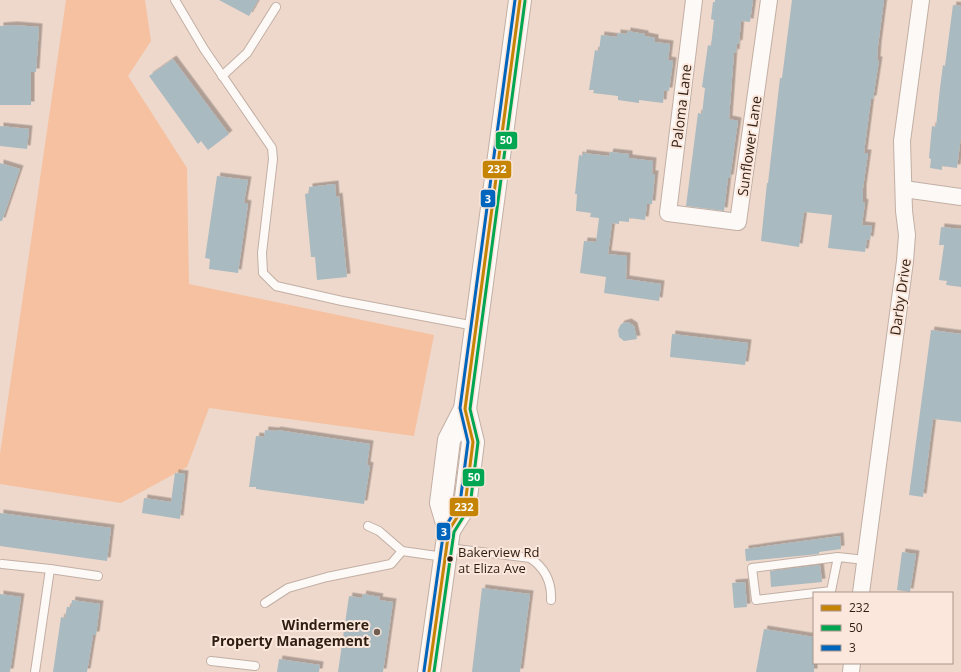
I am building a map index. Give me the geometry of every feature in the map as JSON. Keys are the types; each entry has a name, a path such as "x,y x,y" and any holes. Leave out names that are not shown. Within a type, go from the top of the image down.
{"main road":[{"path":"430,672 447,545 465,505 473,442 465,409 520,0"}],"street":[{"name":"Paloma Lane","path":"668,213 694,0"},
{"name":"Sunflower Lane","path":"668,213 738,222 769,0"},
{"name":"Darby Drive","path":"861,592 905,261 907,236 904,211 902,141 921,0"},
{"path":"904,189 961,197"}],"lane":[{"path":"175,0 204,50 272,148 273,159 262,253 263,273 276,286 342,301 475,326"},
{"path":"222,76 247,54 276,7"},
{"path":"368,526 378,531 402,551"},
{"path":"265,603 288,588 327,577 391,564 402,551 447,545 530,558 540,565 547,576 551,590 551,600"},
{"path":"813,593 756,600 752,568 838,557 865,560"},
{"path":"823,592 831,591 838,557"},
{"path":"2,564 98,576"},
{"path":"36,672 50,569"},
{"path":"211,661 256,666"}],"shaded area":[{"path":"66,0 145,0 151,41 128,76 187,168 189,284 434,335 414,436 209,408 187,467 121,503 0,484 0,454"}],"building":[{"path":"219,0 258,0 249,16"},
{"path":"715,0 753,0 750,22 741,21 739,44 737,43 736,53 734,52 729,119 738,121 724,211 686,206 698,113 702,114 705,88 702,87 708,45 711,46 714,20 711,19 713,2 715,2"},
{"path":"792,0 884,0 878,46 877,60 879,60 873,99 871,99 864,153 868,153 863,188 863,202 865,203 862,225 872,226 870,240 867,239 865,252 828,248 832,215 804,212 799,247 761,241 780,78 782,78"},
{"path":"953,5 961,6 961,136 957,168 942,166 942,170 930,168 931,159 929,158 932,126 936,127 943,65 945,66"},
{"path":"14,25 39,27 36,72 31,72 31,105 0,105 0,26"},
{"path":"627,31 645,34 645,36 655,38 655,42 670,44 668,60 673,61 669,91 664,91 663,103 639,100 639,103 618,100 618,96 593,93 594,90 589,90 595,50 599,51 601,35 617,37 617,33 627,34"},
{"path":"173,59 229,134 208,150 201,141 198,144 149,76"},
{"path":"0,126 29,129 27,149 0,146"},
{"path":"610,152 629,154 629,158 653,161 652,174 655,174 652,204 647,204 645,220 629,218 629,222 619,221 619,224 612,223 608,254 627,256 626,279 661,284 659,301 604,293 606,277 580,273 584,241 596,242 599,218 590,217 591,213 576,211 577,194 575,194 579,155 583,156 583,153 609,156"},
{"path":"0,163 20,169 2,221 0,221"},
{"path":"217,176 248,180 244,203 248,204 238,273 209,269 210,259 205,258"},
{"path":"335,184 336,197 339,196 347,277 317,280 315,257 311,257 305,194 309,193 309,187"},
{"path":"941,227 961,229 961,287 946,285 947,281 939,280 944,245 939,245"},
{"path":"628,322 634,326 637,339 624,341 619,337 618,330 621,324"},
{"path":"931,330 961,334 961,422 933,419 923,497 909,495"},
{"path":"672,334 748,343 745,365 670,357"},
{"path":"265,430 277,430 370,444 367,465 370,466 364,504 249,487 256,436 264,437"},
{"path":"175,473 185,474 180,519 142,513 144,498 171,502"},
{"path":"0,513 111,528 107,561 0,546"},
{"path":"840,536 841,549 819,552 819,554 746,561 745,549"},
{"path":"902,552 916,554 910,592 897,590"},
{"path":"820,565 822,582 771,587 770,571"},
{"path":"745,582 747,607 734,608 732,583"},
{"path":"482,588 530,594 520,672 472,672"},
{"path":"0,594 21,597 10,672 0,672"},
{"path":"363,594 380,597 379,600 393,602 383,672 338,672 349,596 362,598"},
{"path":"72,600 100,604 96,635 93,635 87,672 53,672 61,617 65,618 67,607 71,607"},
{"path":"764,629 813,637 814,672 756,672"},
{"path":"279,659 320,665 319,672 277,672"}],"transit line":[{"name":"3","path":"424,671 444,529 460,503 468,442 460,408 515,0"},
{"name":"232","path":"429,672 449,530 465,505 473,442 465,409 520,0"},
{"name":"50","path":"434,672 454,532 470,506 478,442 470,409 525,1"}],"place":[{"name":"Bakerview Rd at Eliza Ave","path":"450,559"},
{"name":"Windermere Property Management","path":"377,632"}]}
